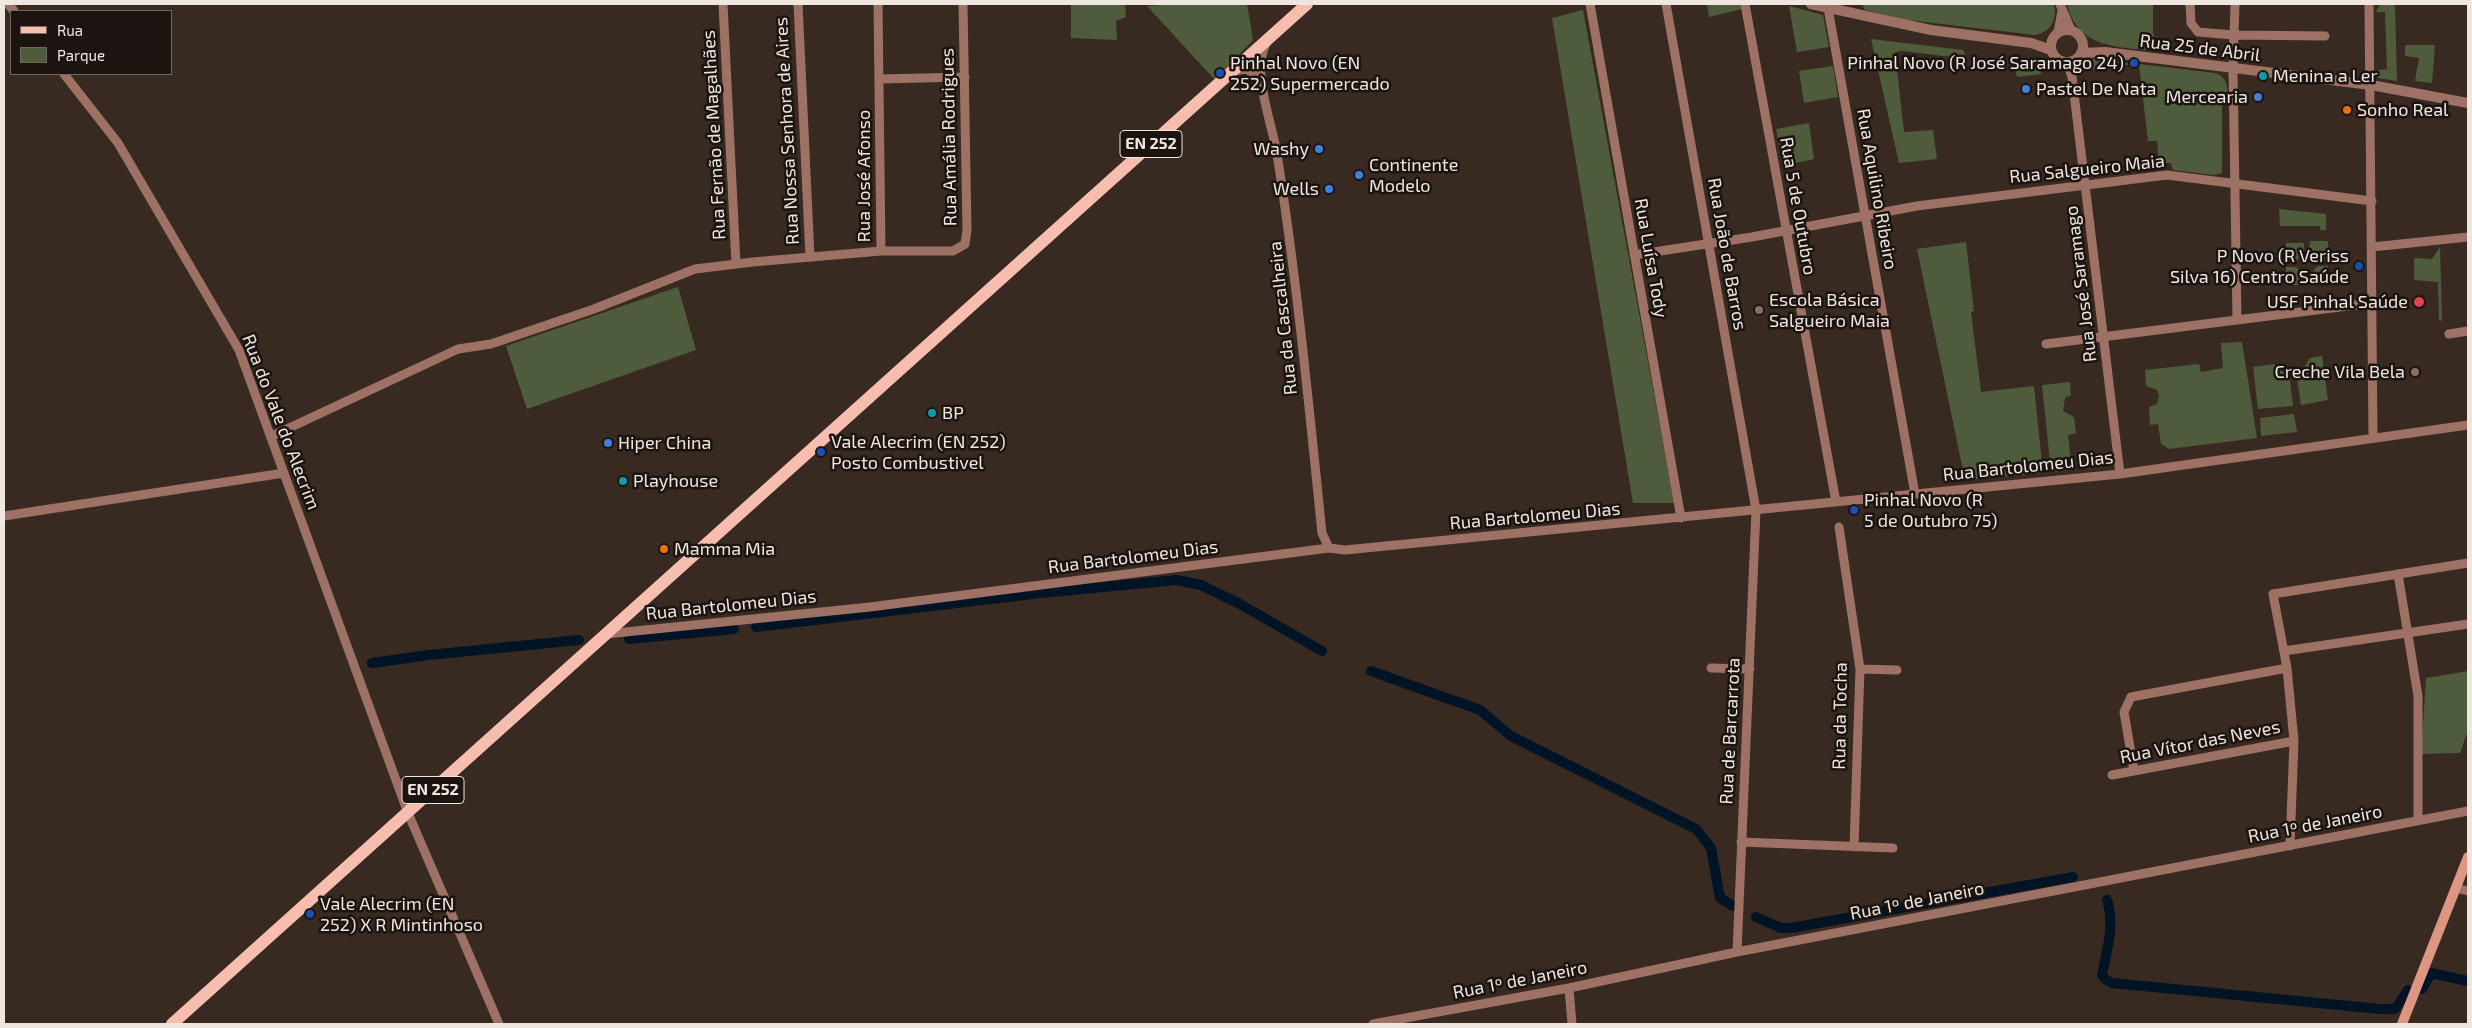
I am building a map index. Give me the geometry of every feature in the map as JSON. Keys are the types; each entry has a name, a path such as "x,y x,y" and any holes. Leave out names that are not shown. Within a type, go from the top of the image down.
{"main road":[{"name":"EN 252","path":"172,1024 1307,4"},
{"path":"2402,1024 2468,857"}],"street":[{"name":"Rua Fernão de Magalhães","path":"723,4 736,264"},
{"name":"Rua Nossa Senhora de Aires","path":"798,4 810,257"},
{"name":"Rua José Afonso","path":"272,436 458,350 491,344 594,309 695,269 881,251 878,4"},
{"name":"Rua Amália Rodrigues","path":"881,251 953,251 965,244 967,230 964,4"},
{"name":"Rua Luísa Tody","path":"1590,4 1681,518"},
{"name":"Rua João de Barros","path":"1666,4 1756,510"},
{"name":"Rua 5 de Outubro","path":"1746,4 1836,502"},
{"path":"1811,4 1931,30 2031,44 2051,50 2057,59 2067,62 2076,60 2081,53 2082,42 2078,34 2071,30 2061,7"},
{"path":"2190,4 2191,23 2194,30 2234,35 2325,36"},
{"path":"2235,4 2233,68 2237,320"},
{"path":"2369,4 2373,437"},
{"path":"2051,50 2061,7"},
{"name":"Rua Aquilino Ribeiro","path":"1828,8 1915,494"},
{"path":"2031,44 2071,30"},
{"name":"Rua da Cascalheira","path":"1269,38 1260,57 1261,85 1273,127 1292,246 1322,533 1329,548"},
{"name":"Rua 25 de Abril","path":"2082,42 2105,52"},
{"name":"Rua 25 de Abril","path":"2081,53 2105,52 2371,85 2468,103"},
{"name":"Rua José Saramago","path":"2067,62 2072,77 2086,185 2120,474"},
{"path":"1232,71 1247,69 1257,77 1261,85"},
{"name":"Rua do Vale do Alecrim","path":"65,75 118,143 239,350 272,436 408,813 499,1024"},
{"path":"880,79 965,77"},
{"name":"Rua Salgueiro Maia","path":"1634,255 1708,244 1917,206 2167,175 2372,201"},
{"path":"2372,248 2468,237"},
{"path":"2046,344 2372,302"},
{"path":"2449,334 2468,331"},
{"name":"Rua Bartolomeu Dias","path":"606,634 870,607 1329,548 1345,550 2120,474 2468,425"},
{"path":"4,516 284,473"},
{"name":"Rua de Barcarrota","path":"1737,952 1756,510"},
{"name":"Rua da Tocha","path":"1839,527 1860,669 1854,847"},
{"path":"2290,846 2294,741 2287,668 2273,594 2468,563"},
{"path":"2398,574 2418,696 2418,820"},
{"path":"2284,651 2468,624"},
{"path":"1711,668 1750,669"},
{"path":"2134,771 2124,712 2131,697 2287,668"},
{"path":"1860,669 1897,670"},
{"name":"Rua Vítor das Neves","path":"2112,775 2294,741"},
{"name":"Rua 1º de Janeiro","path":"1373,1024 1569,988 1737,952 2468,810"},
{"path":"1742,842 1893,848"},
{"path":"2456,888 2468,892"},
{"path":"1569,988 1572,1024"}],"green space":[{"path":"1071,4 1125,4 1126,17 1116,21 1117,40 1071,38"},
{"path":"1247,4 1253,40 1215,80 1147,6"},
{"path":"1707,4 1741,4 1742,9 1709,17"},
{"path":"1862,4 2054,4 2055,15 2052,24 2046,31 2035,35 1908,20 1865,10"},
{"path":"2067,4 2153,4 2153,32 2157,51 2115,46 2090,38 2080,30 2072,19"},
{"path":"2380,4 2395,4 2397,81 2378,78 2378,70 2387,69 2385,12 2376,12"},
{"path":"1789,6 1823,15 1829,47 1797,52"},
{"path":"1583,10 1674,503 1633,503 1552,18"},
{"path":"1871,39 1963,50 1965,55 1960,58 1903,51 1895,52 1904,132 1933,130 1937,159 1899,163"},
{"path":"2405,45 2435,45 2432,83 2415,81 2419,58 2405,56"},
{"path":"2016,57 2040,60 2041,74 2017,77 2013,60"},
{"path":"2095,59 2135,64 2088,70 2087,61"},
{"path":"2139,64 2215,73 2224,78 2228,95 2222,95 2222,173 2214,175 2173,170 2171,163 2159,163 2157,141 2148,141"},
{"path":"1833,66 1838,97 1804,103 1799,71"},
{"path":"1809,123 1814,159 1783,166 1776,129"},
{"path":"2279,209 2326,214 2326,230 2320,230 2320,226 2280,226"},
{"path":"2310,241 2328,241 2328,260 2317,261 2314,255 2309,253"},
{"path":"1966,242 1974,311 1971,312 1981,392 2034,386 2043,473 1965,480 1917,249"},
{"path":"2286,243 2304,243 2304,253 2296,261 2286,262"},
{"path":"2440,247 2442,321 2439,320 2438,282 2414,280 2414,258 2432,259"},
{"path":"2318,266 2328,266 2328,285 2309,285 2309,274"},
{"path":"2286,267 2296,267 2304,275 2304,285 2286,285"},
{"path":"678,287 696,350 527,409 506,346"},
{"path":"2242,342 2257,438 2169,449 2161,444 2158,424 2150,425 2149,407 2157,404 2159,396 2157,390 2146,386 2145,370 2199,364 2201,372 2223,368 2221,343"},
{"path":"2322,356 2328,400 2301,405 2296,372 2303,369 2310,358"},
{"path":"2274,364 2281,371 2289,373 2293,406 2258,409 2253,367"},
{"path":"2070,382 2071,395 2065,398 2063,411 2074,417 2076,433 2068,435 2072,470 2051,472 2042,385"},
{"path":"2294,414 2297,432 2261,436 2260,418"},
{"path":"2468,671 2468,730 2460,753 2421,754 2426,678"}],"waterway":[{"path":"756,627 1041,593 1176,580 1201,585 1240,604 1322,651"},
{"path":"629,639 734,629"},
{"path":"372,663 429,655 579,640"},
{"path":"1371,671 1480,710 1511,736 1696,829 1711,848 1720,898 1733,906"},
{"path":"1756,917 1781,928 1791,928 2073,877"},
{"path":"2107,900 2110,928 2102,975 2112,983 2380,1009 2395,1009 2408,990"},
{"path":"2422,989 2431,973 2468,981"}],"place":[{"name":"Pinhal Novo (R José Saramago 24)","path":"2134,63"},
{"name":"Pinhal Novo (EN 252) Supermercado","path":"1220,73"},
{"name":"Menina a Ler","path":"2263,76"},
{"name":"Pastel De Nata","path":"2026,89"},
{"name":"Mercearia","path":"2258,97"},
{"name":"Sonho Real","path":"2347,110"},
{"name":"Washy","path":"1319,149"},
{"name":"Continente Modelo","path":"1359,175"},
{"name":"Wells","path":"1329,189"},
{"name":"P Novo (R Veriss Silva 16) Centro Saúde","path":"2359,266"},
{"name":"USF Pinhal Saúde","path":"2419,302"},
{"name":"Escola Básica Salgueiro Maia","path":"1759,310"},
{"name":"Creche Vila Bela","path":"2415,372"},
{"name":"BP","path":"932,413"},
{"name":"Hiper China","path":"608,443"},
{"name":"Vale Alecrim (EN 252) Posto Combustivel","path":"821,452"},
{"name":"Playhouse","path":"623,481"},
{"name":"Pinhal Novo (R 5 de Outubro 75)","path":"1854,510"},
{"name":"Mamma Mia","path":"664,549"},
{"name":"Vale Alecrim (EN 252) X R Mintinhoso","path":"310,914"}]}
